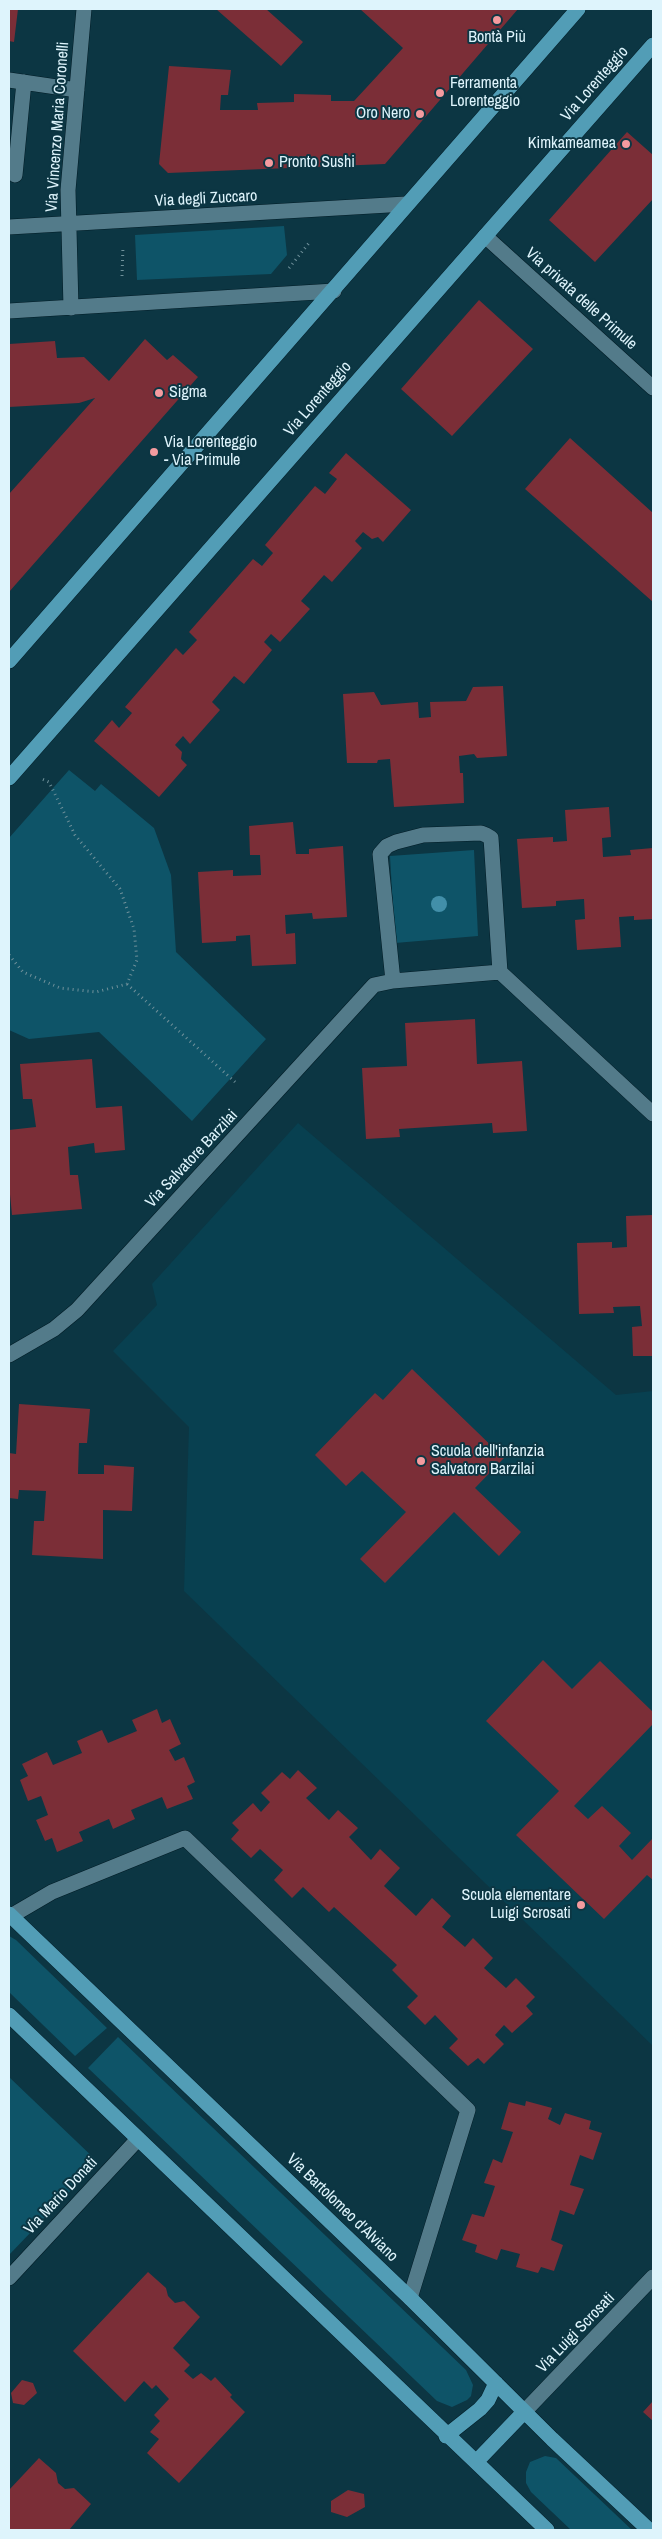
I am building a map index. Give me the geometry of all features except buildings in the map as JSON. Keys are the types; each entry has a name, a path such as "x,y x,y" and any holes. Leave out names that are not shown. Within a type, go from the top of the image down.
{"main road":[{"path":"9,661 578,9"},
{"name":"Via Lorenteggio","path":"12,774 653,45"},
{"name":"Via Bartolomeo d'Alviano","path":"10,1915 410,2298 524,2412 649,2530"},
{"path":"9,2014 446,2436 547,2530"},
{"path":"446,2436 480,2409 496,2383"},
{"path":"476,2462 524,2412"}],"street":[{"name":"Via Vincenzo Maria Coronelli","path":"71,308 68,190 84,9"},
{"path":"15,175 16,81 77,90"},
{"name":"Via degli Zuccaro","path":"9,227 406,204"},
{"name":"Via privata delle Primule","path":"485,236 653,388"},
{"path":"9,310 71,308 334,290"},
{"path":"393,982 380,854 387,846 396,842 423,836 481,833 491,838 500,972 653,1114"},
{"name":"Via Salvatore Barzilai","path":"9,1354 54,1329 77,1310 374,985 500,972"},
{"path":"10,1915 52,1892 185,1838 468,2110 410,2298"},
{"name":"Via Mario Donati","path":"9,2278 138,2139"},
{"name":"Via Luigi Scrosati","path":"524,2412 653,2278"}],"path":[{"path":"122,276 124,238"},
{"path":"285,272 309,243"},
{"path":"12,774 49,782 75,835 120,889 134,929 137,960 127,984"},
{"path":"9,955 23,972 60,988 96,992 127,984"},
{"path":"127,984 235,1082"}],"shaded area":[{"path":"284,226 287,255 271,274 137,280 135,235"},
{"path":"69,770 95,791 101,784 154,828 171,875 176,952 266,1039 192,1121 99,1032 29,1039 9,1030 9,838"},
{"path":"474,850 478,936 395,943 390,856"},
{"name":"Scuola dell'infanzia Salvatore Barzilai","path":"298,1123 616,1395 653,1391 653,2046 184,1591 189,1427 113,1351 157,1305 152,1284"},
{"path":"9,1936 16,1940 107,2028 75,2056 9,1992"},
{"path":"118,2037 466,2370 473,2385 471,2396 467,2400 452,2407 437,2401 88,2068"},
{"path":"9,2077 98,2162 9,2255"},
{"path":"545,2456 556,2458 632,2530 571,2530 531,2492 526,2483 526,2472 530,2462"}],"place":[{"name":"Bontà Più","path":"497,20"},
{"name":"Ferramenta Lorenteggio","path":"440,93"},
{"name":"Oro Nero","path":"420,114"},
{"name":"Kimkameamea","path":"626,144"},
{"name":"Pronto Sushi","path":"269,163"},
{"name":"Sigma","path":"159,393"},
{"name":"Via Lorenteggio - Via Primule","path":"154,452"},
{"name":"Scuola dell'infanzia Salvatore Barzilai","path":"421,1461"},
{"name":"Scuola elementare Luigi Scrosati","path":"581,1905"}]}
